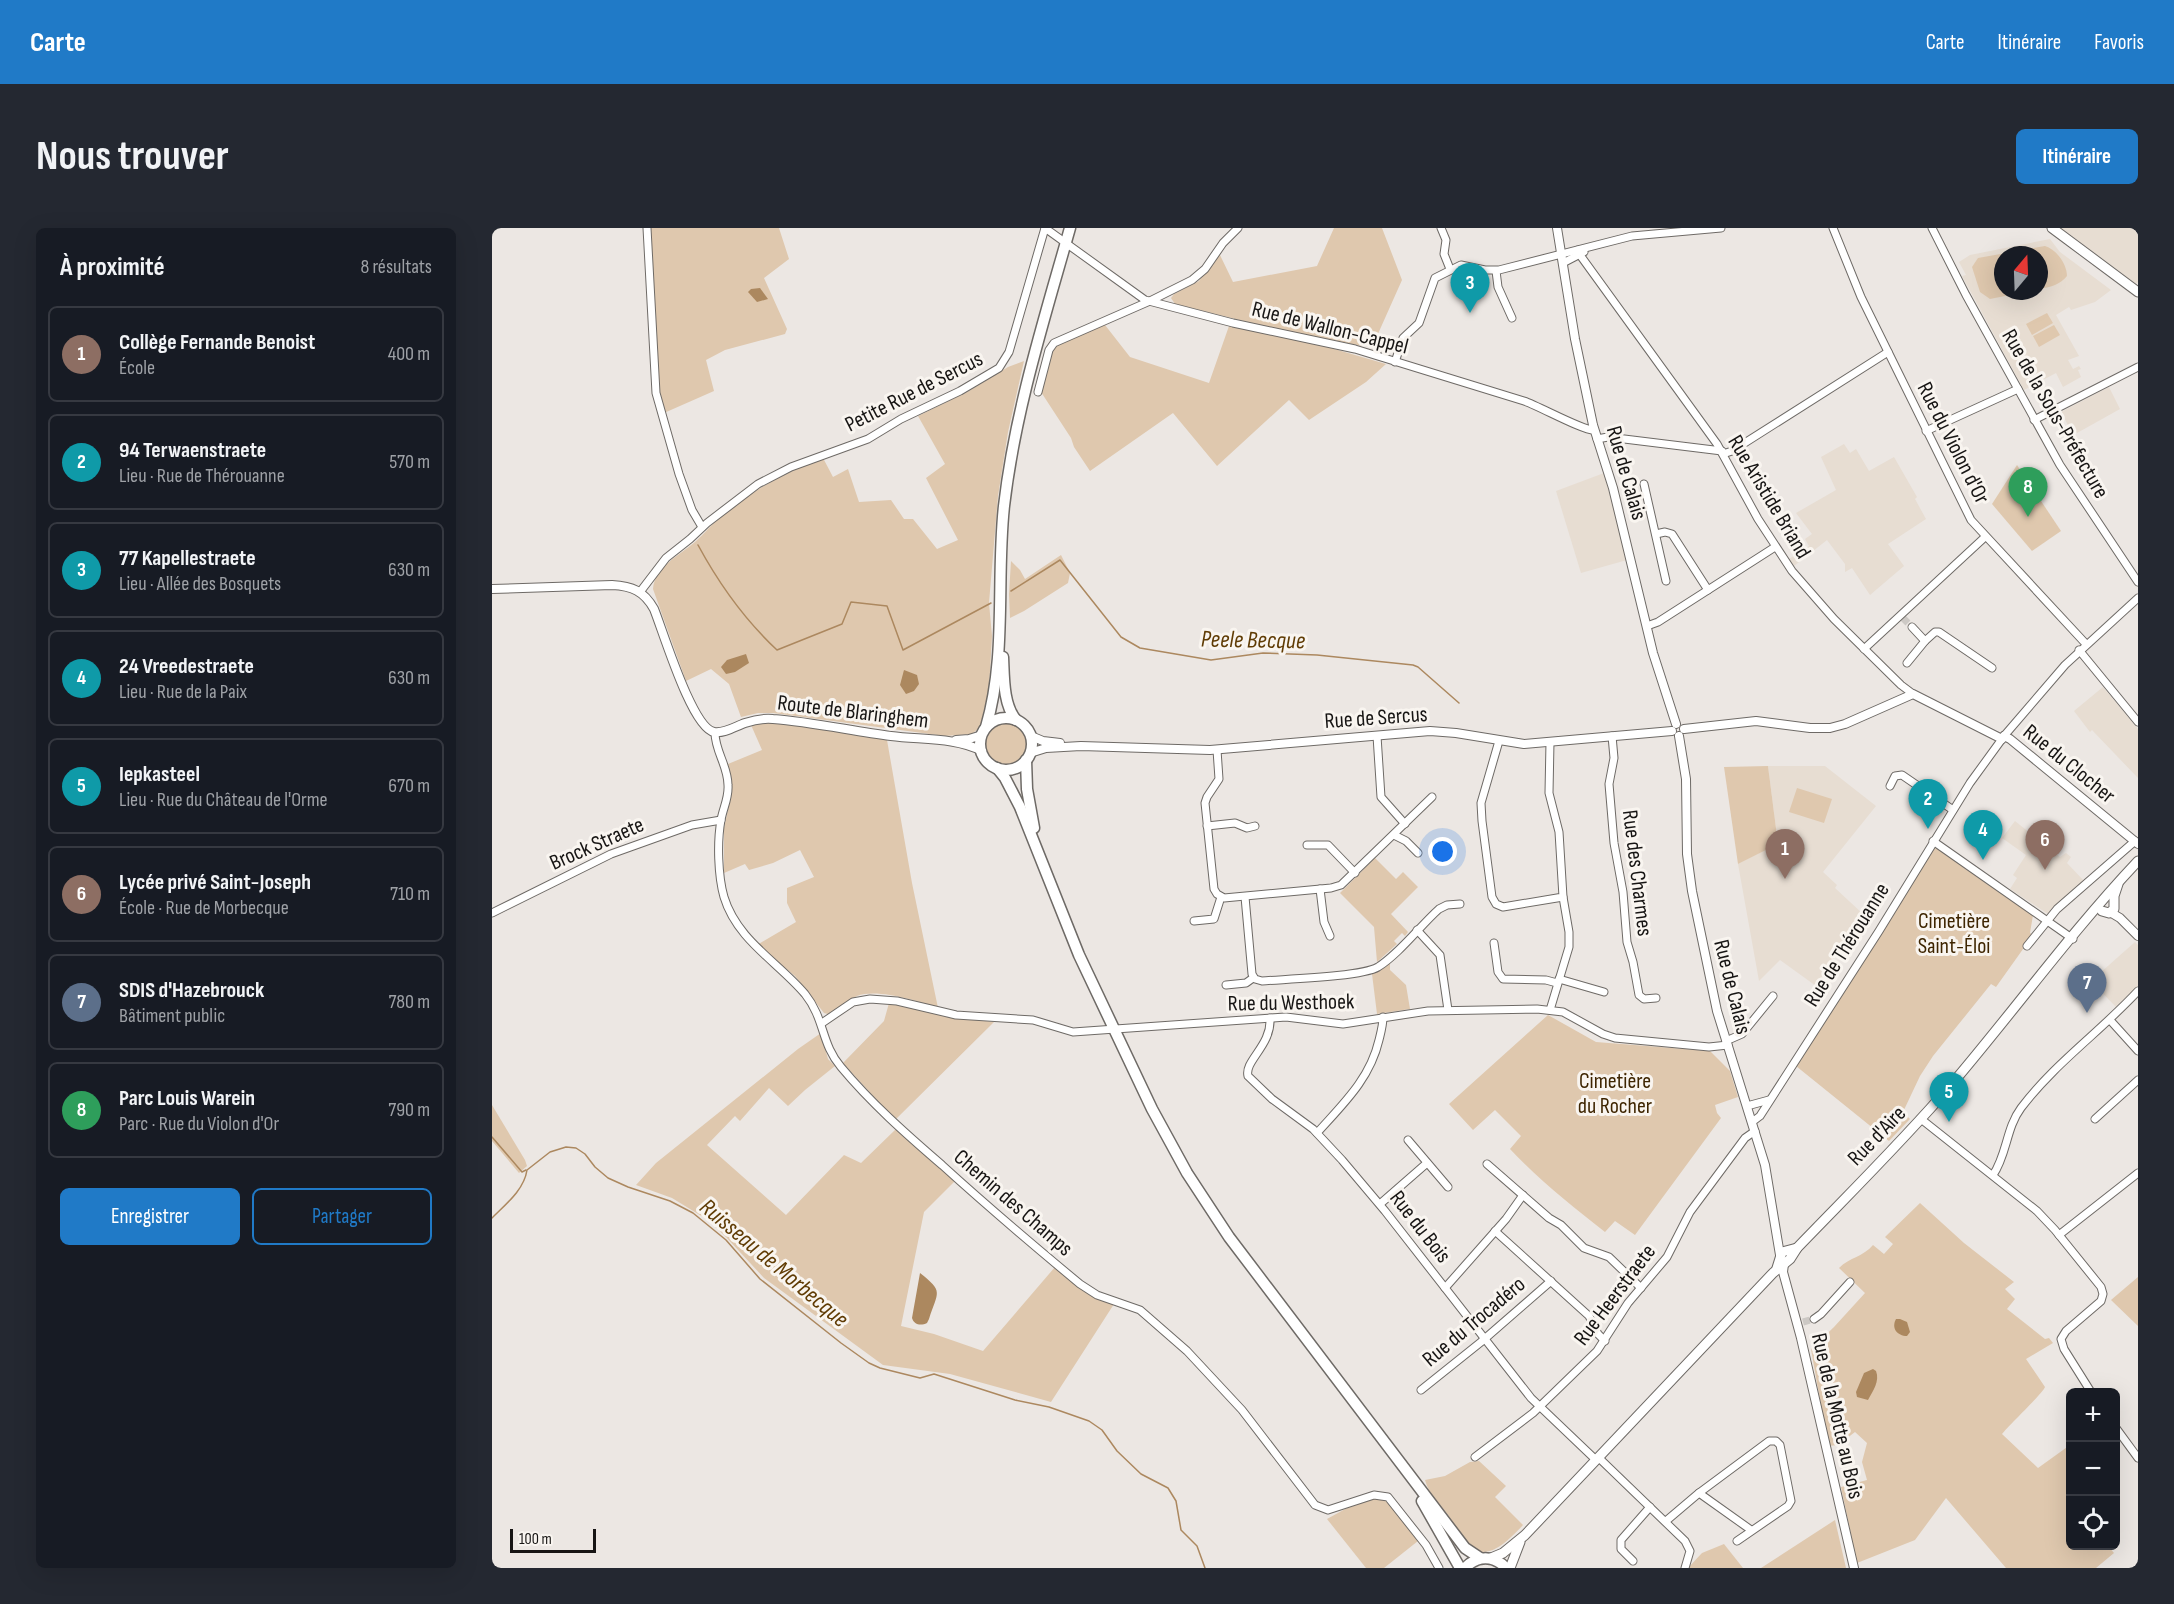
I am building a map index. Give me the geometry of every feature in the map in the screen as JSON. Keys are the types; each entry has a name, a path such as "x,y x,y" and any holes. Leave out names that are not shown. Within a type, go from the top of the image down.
{"main road":[{"path":"1070,228 1028,379 1012,450 1001,543 1000,633 993,701 984,731 982,751 986,760 1005,778 1020,807 1071,939 1171,1145 1216,1220 1465,1548 1485,1558 1500,1562 1508,1568"},
{"path":"2052,228 2138,292"},
{"path":"1000,633 1007,701 1011,714 1025,726 1031,736 1032,745 1025,773 1028,801 1043,866"},
{"path":"984,731 999,719 1016,720"},
{"path":"997,768 1013,768 1028,757"},
{"name":"Rue d'Aire","path":"1485,1558 1501,1555 1524,1535 1921,1119 2072,938 2107,905 2119,882 2138,861"},
{"path":"1395,1458 1460,1568"},
{"name":"Rue d'Aire","path":"1508,1568 1524,1535"},
{"path":"1465,1568 1473,1561 1485,1558"}],"street":[{"path":"647,228 656,393 676,467 690,505 702,527"},
{"name":"Petite Rue de Sercus","path":"640,592 666,558 753,488 776,474 868,439 901,419 960,391 999,368 1009,352 1045,228"},
{"name":"Rue de Wallon-Cappel","path":"1045,228 1139,297 1150,301 1239,325 1342,346 1518,399 1550,411 1596,434 1723,453"},
{"path":"1038,392 1054,343 1150,301 1199,274 1238,228"},
{"path":"1441,228 1446,240 1444,254 1450,269"},
{"name":"Rue de Calais","path":"1557,228 1577,346 1596,434 1613,488 1647,626 1678,730 1686,784 1690,879 1710,979 1727,1043 1765,1165 1778,1241 1784,1260"},
{"path":"1395,362 1403,338 1419,323 1434,280 1438,275 1450,269 1464,264 1496,271 1562,253 1579,252 1636,235 1721,228"},
{"name":"Rue du Violon d'Or","path":"1833,228 1861,297 1966,511 1985,537 2086,644"},
{"name":"Rue de la Sous-Préfecture","path":"1932,228 2063,470 2138,582"},
{"path":"1563,263 1579,252"},
{"name":"Rue Aristide Briand","path":"1579,252 1723,453 1747,501 1775,547 1817,601 1901,685 1913,694 2003,737"},
{"path":"1496,271 1498,287 1512,318"},
{"path":"1723,453 1740,446 1888,352"},
{"path":"2034,420 2138,367"},
{"path":"1926,431 2018,389"},
{"path":"1644,484 1666,581"},
{"path":"1656,534 1665,532 1672,534 1708,590"},
{"path":"1864,649 1985,537"},
{"path":"1647,626 1657,623 1775,547"},
{"path":"492,589 612,585 640,592 654,609 694,711 707,729 715,733"},
{"name":"Rue de Thérouanne","path":"1752,1122 1760,1116 1891,912 1933,841 2003,737 2079,650 2138,598"},
{"path":"1912,627 1925,641"},
{"path":"1907,663 1925,641 1938,631 1992,668"},
{"path":"2079,650 2138,722"},
{"name":"Rue de Sercus","path":"1028,757 1046,748 1081,746 1217,750 1443,732 1519,744 1678,730 1749,721 1810,729 1830,728 1845,724 1913,694"},
{"name":"Route de Blaringhem","path":"715,733 749,721 773,719 888,736 940,741 982,751"},
{"name":"Route de Blaringhem","path":"940,741 966,739 984,731"},
{"name":"Chemin des Champs","path":"715,733 729,785 721,820 720,875 724,897 730,912 762,954 805,995 822,1023 827,1045 833,1057 887,1117 975,1196 1084,1288 1102,1297 1136,1308 1177,1342 1242,1410 1315,1505 1328,1510 1377,1494 1388,1497 1426,1545 1439,1568"},
{"name":"Rue de Sercus","path":"1031,736 1043,741 1081,746"},
{"path":"1377,736 1382,797 1405,824"},
{"name":"Rue des Charmes","path":"1612,736 1614,758 1609,791 1614,847 1623,892 1627,942 1639,995 1644,999 1656,998"},
{"name":"Rue du Clocher","path":"2003,737 2136,843"},
{"path":"1499,741 1481,803 1493,900 1498,905 1506,907 1563,897"},
{"path":"1550,742 1549,793 1559,832 1563,897 1569,939 1550,1010"},
{"path":"1217,750 1219,777 1206,799 1214,889 1221,897 1245,897 1341,885 1432,797"},
{"path":"1890,786 1894,777 1900,775 1953,810"},
{"name":"Brock Straete","path":"492,913 611,854 684,828 721,820"},
{"path":"1207,826 1235,823 1247,828 1255,826"},
{"path":"1394,835 1406,841 1418,853"},
{"path":"1933,841 2072,938"},
{"path":"2027,946 2046,920 2136,843"},
{"path":"1307,845 1328,845 1355,873"},
{"path":"1320,889 1324,922 1330,936"},
{"path":"1194,921 1214,919 1221,897"},
{"path":"1245,897 1253,978"},
{"path":"1253,978 1262,981 1366,972 1382,964 1442,907 1460,904"},
{"path":"2107,905 2138,934"},
{"path":"1417,930 1440,955 1448,1010"},
{"path":"1494,943 1498,972 1501,977 1508,980 1558,981 1604,992"},
{"path":"1226,985 1246,983 1253,978"},
{"path":"1993,1175 1998,1167 2012,1124 2020,1110 2063,1060 2110,1020 2138,991"},
{"path":"1727,1043 1743,1034 1773,996"},
{"name":"Rue du Westhoek","path":"822,1023 853,1002 875,999 897,1001 961,1016 1033,1020 1070,1032 1270,1018 1296,1017 1343,1024 1448,1010 1550,1010 1566,1013 1614,1038 1709,1047 1727,1043"},
{"path":"1317,1133 1353,1094 1371,1065 1383,1017"},
{"name":"Rue du Bois","path":"1270,1018 1268,1038 1248,1067 1247,1075 1272,1099 1317,1133 1380,1204 1529,1396 1683,1538 1690,1548 1690,1557 1685,1568"},
{"path":"2110,1020 2138,1051"},
{"path":"2095,1119 2138,1080"},
{"path":"1747,1106 1771,1099"},
{"path":"1921,1119 2033,1207 2059,1234 2103,1292 2099,1304 2066,1331 2061,1339 2064,1349 2088,1388"},
{"name":"Rue Heerstraete","path":"1475,1457 1540,1407 1592,1357 1605,1341 1628,1303 1670,1253 1690,1212 1745,1138 1755,1131"},
{"path":"1408,1140 1448,1187"},
{"path":"1380,1204 1427,1164"},
{"path":"1487,1164 1549,1218 1561,1225 1586,1249 1609,1257 1641,1288"},
{"path":"2059,1234 2138,1173"},
{"path":"1445,1288 1509,1217 1523,1195"},
{"path":"1496,1231 1589,1316 1598,1334 1605,1341"},
{"name":"Rue de la Motte au Bois","path":"1784,1260 1854,1568"},
{"name":"Rue du Trocadéro","path":"1421,1390 1485,1339 1551,1281"},
{"path":"1814,1319 1850,1282"},
{"path":"2120,1435 2138,1458"},
{"path":"1666,1521 1699,1492 1769,1441 1778,1442 1792,1494 1791,1501 1788,1506 1737,1541"},
{"path":"1699,1492 1751,1530"},
{"path":"1633,1561 1621,1549 1621,1540 1650,1507"}],"shaded area":[{"path":"2061,228 2138,228 2138,282 2136,284"},
{"path":"2050,239 2060,252 2111,290 2095,302 2071,310 2069,307 2056,315 2079,356 2068,360 2073,369 2079,366 2081,377 2063,387 2056,373 2024,390 1962,276 1966,275 1959,262 1970,255 1994,250 1994,300 2048,300 2048,246 2015,246"},
{"path":"760,288 768,299 757,302 748,292 751,289"},
{"path":"2109,387 2120,409 2077,433 2073,428 2070,429 2061,412"},
{"path":"1844,444 1850,453 1856,449 1869,471 1894,457 1917,497 1915,499 1926,519 1888,544 1904,566 1870,595 1852,568 1845,572 1845,564 1827,540 1794,566 1789,559 1809,546 1805,539 1812,534 1796,513 1836,490 1821,457"},
{"path":"1604,473 1627,560 1581,573 1556,491"},
{"path":"746,654 749,663 735,672 726,674 721,667 727,660"},
{"path":"904,670 917,675 919,684 914,691 906,694 900,685"},
{"path":"2103,687 2138,729 2138,778 2092,730 2090,732 2074,711"},
{"path":"1768,766 1825,766 1876,806 1823,872 1837,885 1835,888 1863,914 1816,986 1780,960 1759,981 1738,864 1778,844"},
{"path":"2015,821 2060,857 2066,853 2071,857 2067,863 2085,882 2048,914 2010,889 2017,878 2013,875 2026,855 2002,838"},
{"path":"2135,942 2138,945 2138,986 2116,1007 2091,981"},
{"path":"920,1273 933,1284 937,1293 927,1323 920,1325 912,1318"},
{"path":"1896,1319 1907,1322 1910,1332 1907,1336 1900,1335 1896,1331 1894,1325"},
{"path":"1873,1369 1877,1375 1874,1390 1868,1400 1857,1397 1856,1392 1864,1373"}],"green space":[{"path":"650,228 779,228 789,259 764,278 787,329 785,334 725,350 706,360 714,391 664,413 658,383"},
{"path":"1334,228 1382,228 1402,280 1373,345 1362,346 1264,326 1175,304 1171,298 1174,294 1199,281 1219,253 1233,282 1317,266"},
{"path":"2048,248 2063,262 2067,276 2061,282 2048,287"},
{"path":"1994,255 1994,298 1990,299 1980,292 1972,267 1978,258"},
{"path":"2047,313 2053,323 2032,335 2026,324"},
{"path":"1105,325 1130,357 1209,383 1229,326 1324,346 1386,364 1366,382 1309,420 1289,400 1217,466 1173,413 1090,471 1041,392 1050,352 1059,342"},
{"path":"2054,325 2060,335 2039,347 2033,336"},
{"path":"1024,361 1008,432 998,496 989,603 992,636 989,689 980,727 972,734 945,736 773,713 758,713 741,717 729,684 711,669 686,681 653,589 658,574 669,562 745,498 782,476 823,458 833,477 848,469 859,502 891,500 904,519 913,519 937,549 958,540 926,478 945,464 918,416 969,391 1008,367"},
{"path":"2017,465 2061,531 2032,551 1992,504"},
{"path":"1061,555 1070,573 1068,583 1010,618 1011,561 1025,579"},
{"path":"761,722 778,722 887,740 912,883 938,1008 898,996 865,994 857,996 828,1014 824,1013 795,976 757,945 796,922 787,903 787,888 814,877 800,850 773,863 749,870 745,864 724,873 724,828 732,791 728,764 762,750 751,725"},
{"path":"1006,723 1021,729 1027,744 1021,759 1006,765 991,759 985,744 991,729"},
{"path":"1768,766 1778,844 1738,864 1724,767"},
{"path":"1797,788 1832,799 1824,823 1789,812"},
{"name":"Cimetière Saint-Éloi","path":"1937,848 2033,915 2030,933 2033,935 1996,987 1991,984 1933,1056 1920,1076 1903,1112 1910,1119 1889,1141 1796,1066 1934,849"},
{"path":"1375,858 1396,879 1403,872 1418,887 1391,914 1408,932 1405,936 1402,933 1394,941 1397,944 1377,962 1374,927 1340,893"},
{"path":"1390,962 1390,970 1406,985 1410,1009 1377,1014 1372,974"},
{"path":"889,1003 944,1016 994,1022 895,1120 843,1063 884,1021"},
{"name":"Cimetière du Rocher","path":"1548,1015 1596,1042 1710,1051 1730,1071 1738,1097 1715,1105 1721,1118 1635,1235 1615,1221 1605,1232 1544,1182 1510,1149 1521,1136 1495,1110 1473,1130 1449,1104"},
{"path":"821,1033 828,1059 835,1066 788,1106 769,1088 740,1121 735,1116 707,1145 786,1215 844,1155 861,1163 896,1129 955,1181 924,1212 901,1326 934,1334 983,1351 1055,1267 1089,1294 1114,1304 1051,1402 950,1374 883,1365 764,1278 708,1220 672,1198 636,1185 656,1163"},
{"path":"492,1105 525,1160 527,1166 519,1173 492,1141"},
{"path":"1920,1203 1964,1243 2014,1282 2005,1289 2015,1299 2007,1309 2053,1343 2026,1359 2045,1387 2002,1434 2038,1468 2066,1448 2066,1550 2111,1550 2114,1553 2096,1568 2006,1568 1946,1498 1915,1540 1857,1563 1841,1487 1867,1480 1862,1462 1867,1443 1855,1432 1838,1445 1828,1446 1811,1349 1865,1293 1839,1268 1873,1245 1884,1254 1893,1244 1885,1237"},
{"path":"2138,1277 2138,1326 2111,1300"},
{"path":"1479,1461 1506,1486 1495,1497 1523,1525 1502,1545 1486,1552 1470,1547 1462,1539 1448,1515 1432,1495 1425,1480 1445,1476 1470,1462"},
{"path":"1378,1497 1387,1500 1418,1541 1384,1568 1366,1568 1327,1519 1347,1508"},
{"path":"1835,1520 1846,1568 1761,1568"},
{"path":"1724,1544 1743,1568 1688,1568 1702,1553"}],"waterway":[{"name":"Peele Becque","path":"698,545 733,600 754,627 777,650 842,624 851,602 887,606 903,650 991,603"},
{"name":"Peele Becque","path":"1011,591 1060,560 1121,637 1140,648 1211,660 1263,653 1317,655 1413,665 1459,703"},
{"path":"492,1137 522,1172 526,1170"},
{"name":"Ruisseau de Morbecque","path":"492,1218 518,1190 527,1170 550,1152 566,1147 576,1148 608,1178 670,1201 693,1213 726,1240 760,1279 869,1363 920,1378 934,1374 1089,1421 1102,1430 1117,1451 1141,1474 1168,1488 1176,1501 1181,1530 1197,1546 1205,1568"}],"tunnel":[{"path":"1903,618 1912,627"},
{"path":"1803,1322 1814,1319"}],"place":[{"name":"77 Kapellestraete","path":"1470,313"},
{"name":"Parc Louis Warein","path":"2028,517"},
{"name":"94 Terwaenstraete","path":"1928,829"},
{"name":"24 Vreedestraete","path":"1983,860"},
{"name":"Lycée privé Saint-Joseph","path":"2045,870"},
{"name":"Collège Fernande Benoist","path":"1785,879"},
{"name":"SDIS d'Hazebrouck","path":"2087,1013"},
{"name":"Iepkasteel","path":"1949,1122"}]}
